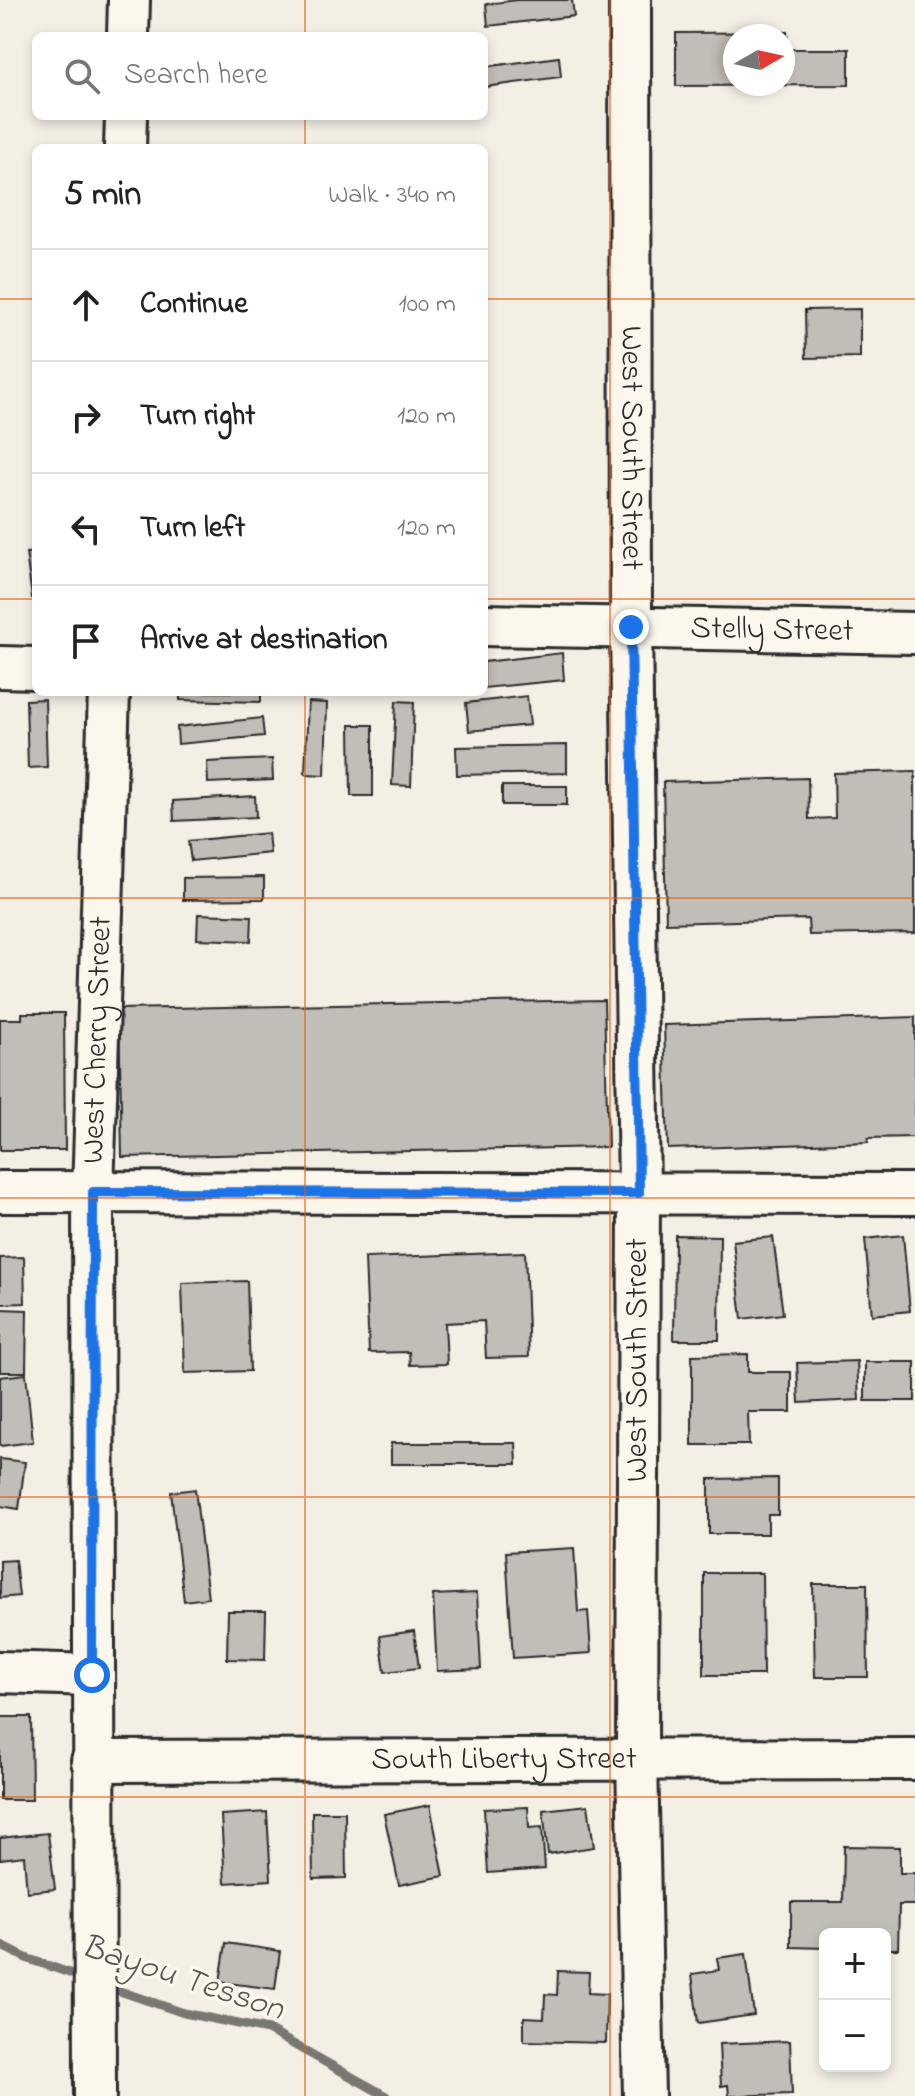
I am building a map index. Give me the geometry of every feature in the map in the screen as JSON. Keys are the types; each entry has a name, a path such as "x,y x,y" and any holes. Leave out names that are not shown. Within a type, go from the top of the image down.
{"street":[{"path":"128,32 129,0"},
{"name":"West South Street","path":"630,0 631,627 639,1193 637,1759 644,2096"},
{"path":"125,144 126,120"},
{"name":"Stelly Street","path":"488,625 915,633"},
{"path":"0,667 32,668"},
{"name":"West Cherry Street","path":"92,1761 93,1192 109,696"},
{"path":"0,1192 915,1194"},
{"path":"0,1672 92,1675"},
{"name":"South Liberty Street","path":"92,1761 915,1759"},
{"path":"92,1761 95,2096"}],"building":[{"path":"517,0 572,0 574,16 488,26 486,4"},
{"path":"676,33 723,33 723,86 676,86"},
{"path":"795,49 849,49 849,85 795,85"},
{"path":"559,57 561,77 488,86 488,66"},
{"path":"860,309 860,357 806,358 805,310"},
{"path":"32,552 32,598 26,553"},
{"path":"562,653 564,680 488,688 488,662"},
{"path":"180,696 261,696 261,702 180,700"},
{"path":"527,696 530,725 469,731 466,703"},
{"path":"45,699 47,767 28,768 26,700"},
{"path":"396,701 414,702 411,786 392,785"},
{"path":"308,702 327,703 325,775 305,774"},
{"path":"262,718 264,736 178,744 177,727"},
{"path":"350,725 373,725 373,796 351,796"},
{"path":"567,745 567,773 457,775 456,747"},
{"path":"272,759 273,780 208,783 207,762"},
{"path":"915,771 915,933 809,935 808,919 666,923 663,782 808,778 809,819 835,818 834,773"},
{"path":"502,786 567,786 567,805 502,805"},
{"path":"255,796 256,817 174,821 173,801"},
{"path":"268,833 270,853 191,861 188,841"},
{"path":"264,877 264,899 183,900 183,878"},
{"path":"198,914 252,916 251,941 197,939"},
{"path":"604,1000 608,1147 122,1157 119,1009"},
{"path":"22,1013 64,1013 65,1150 0,1150 0,1019 22,1019"},
{"path":"915,1017 915,1137 868,1138 868,1142 668,1149 664,1025"},
{"path":"675,1235 720,1236 719,1340 674,1340"},
{"path":"903,1235 910,1311 872,1315 865,1239"},
{"path":"773,1237 783,1314 742,1319 733,1241"},
{"path":"525,1252 529,1357 486,1358 484,1321 445,1323 447,1364 410,1365 409,1352 369,1353 365,1258"},
{"path":"24,1257 25,1303 0,1304 0,1258"},
{"path":"247,1281 250,1371 185,1373 182,1283"},
{"path":"0,1309 27,1310 26,1372 0,1372"},
{"path":"748,1354 748,1372 791,1372 791,1412 748,1412 749,1445 692,1445 692,1355"},
{"path":"857,1361 859,1400 799,1403 797,1363"},
{"path":"865,1362 915,1362 915,1401 865,1401"},
{"path":"26,1374 33,1442 0,1446 0,1377"},
{"path":"391,1443 516,1443 517,1464 391,1464"},
{"path":"0,1459 25,1462 19,1509 0,1506"},
{"path":"778,1478 778,1515 768,1515 768,1534 709,1534 709,1479"},
{"path":"195,1489 208,1598 184,1601 171,1492"},
{"path":"574,1548 578,1612 588,1611 591,1653 513,1658 506,1552"},
{"path":"15,1560 19,1596 0,1598 0,1561"},
{"path":"704,1573 762,1573 763,1675 704,1675"},
{"path":"813,1584 867,1584 868,1677 815,1677"},
{"path":"477,1593 481,1669 437,1671 433,1595"},
{"path":"228,1611 266,1611 265,1660 227,1659"},
{"path":"414,1631 419,1668 385,1672 380,1636"},
{"path":"0,1717 31,1717 32,1800 0,1800"},
{"path":"430,1805 444,1876 399,1885 384,1814"},
{"path":"588,1805 594,1847 548,1854 543,1810"},
{"path":"528,1807 529,1828 542,1827 545,1869 488,1873 484,1809"},
{"path":"267,1812 271,1880 225,1883 221,1815"},
{"path":"312,1812 345,1812 346,1878 313,1879"},
{"path":"48,1833 55,1889 27,1892 24,1856 0,1859 0,1838"},
{"path":"844,1846 900,1847 900,1873 915,1873 915,1905 899,1905 898,1949 891,1949 891,1928 819,1928 819,1948 791,1947 791,1902 843,1902"},
{"path":"226,1943 280,1951 275,1989 220,1982"},
{"path":"746,1954 754,2015 698,2023 692,1974 719,1970 717,1958"},
{"path":"558,1971 589,1972 588,1993 607,1994 606,2043 524,2041 524,2017 544,2018 545,1994 557,1995"},
{"path":"790,2041 792,2094 729,2096 728,2085 721,2086 719,2044"}],"waterway":[{"name":"Bayou Tesson","path":"0,1945 26,1958 84,1978"},
{"name":"Bayou Tesson","path":"105,1986 184,2013 268,2030 386,2096"}],"route":[{"path":"92,1675 93,1192 639,1193 638,952 631,627"}]}
